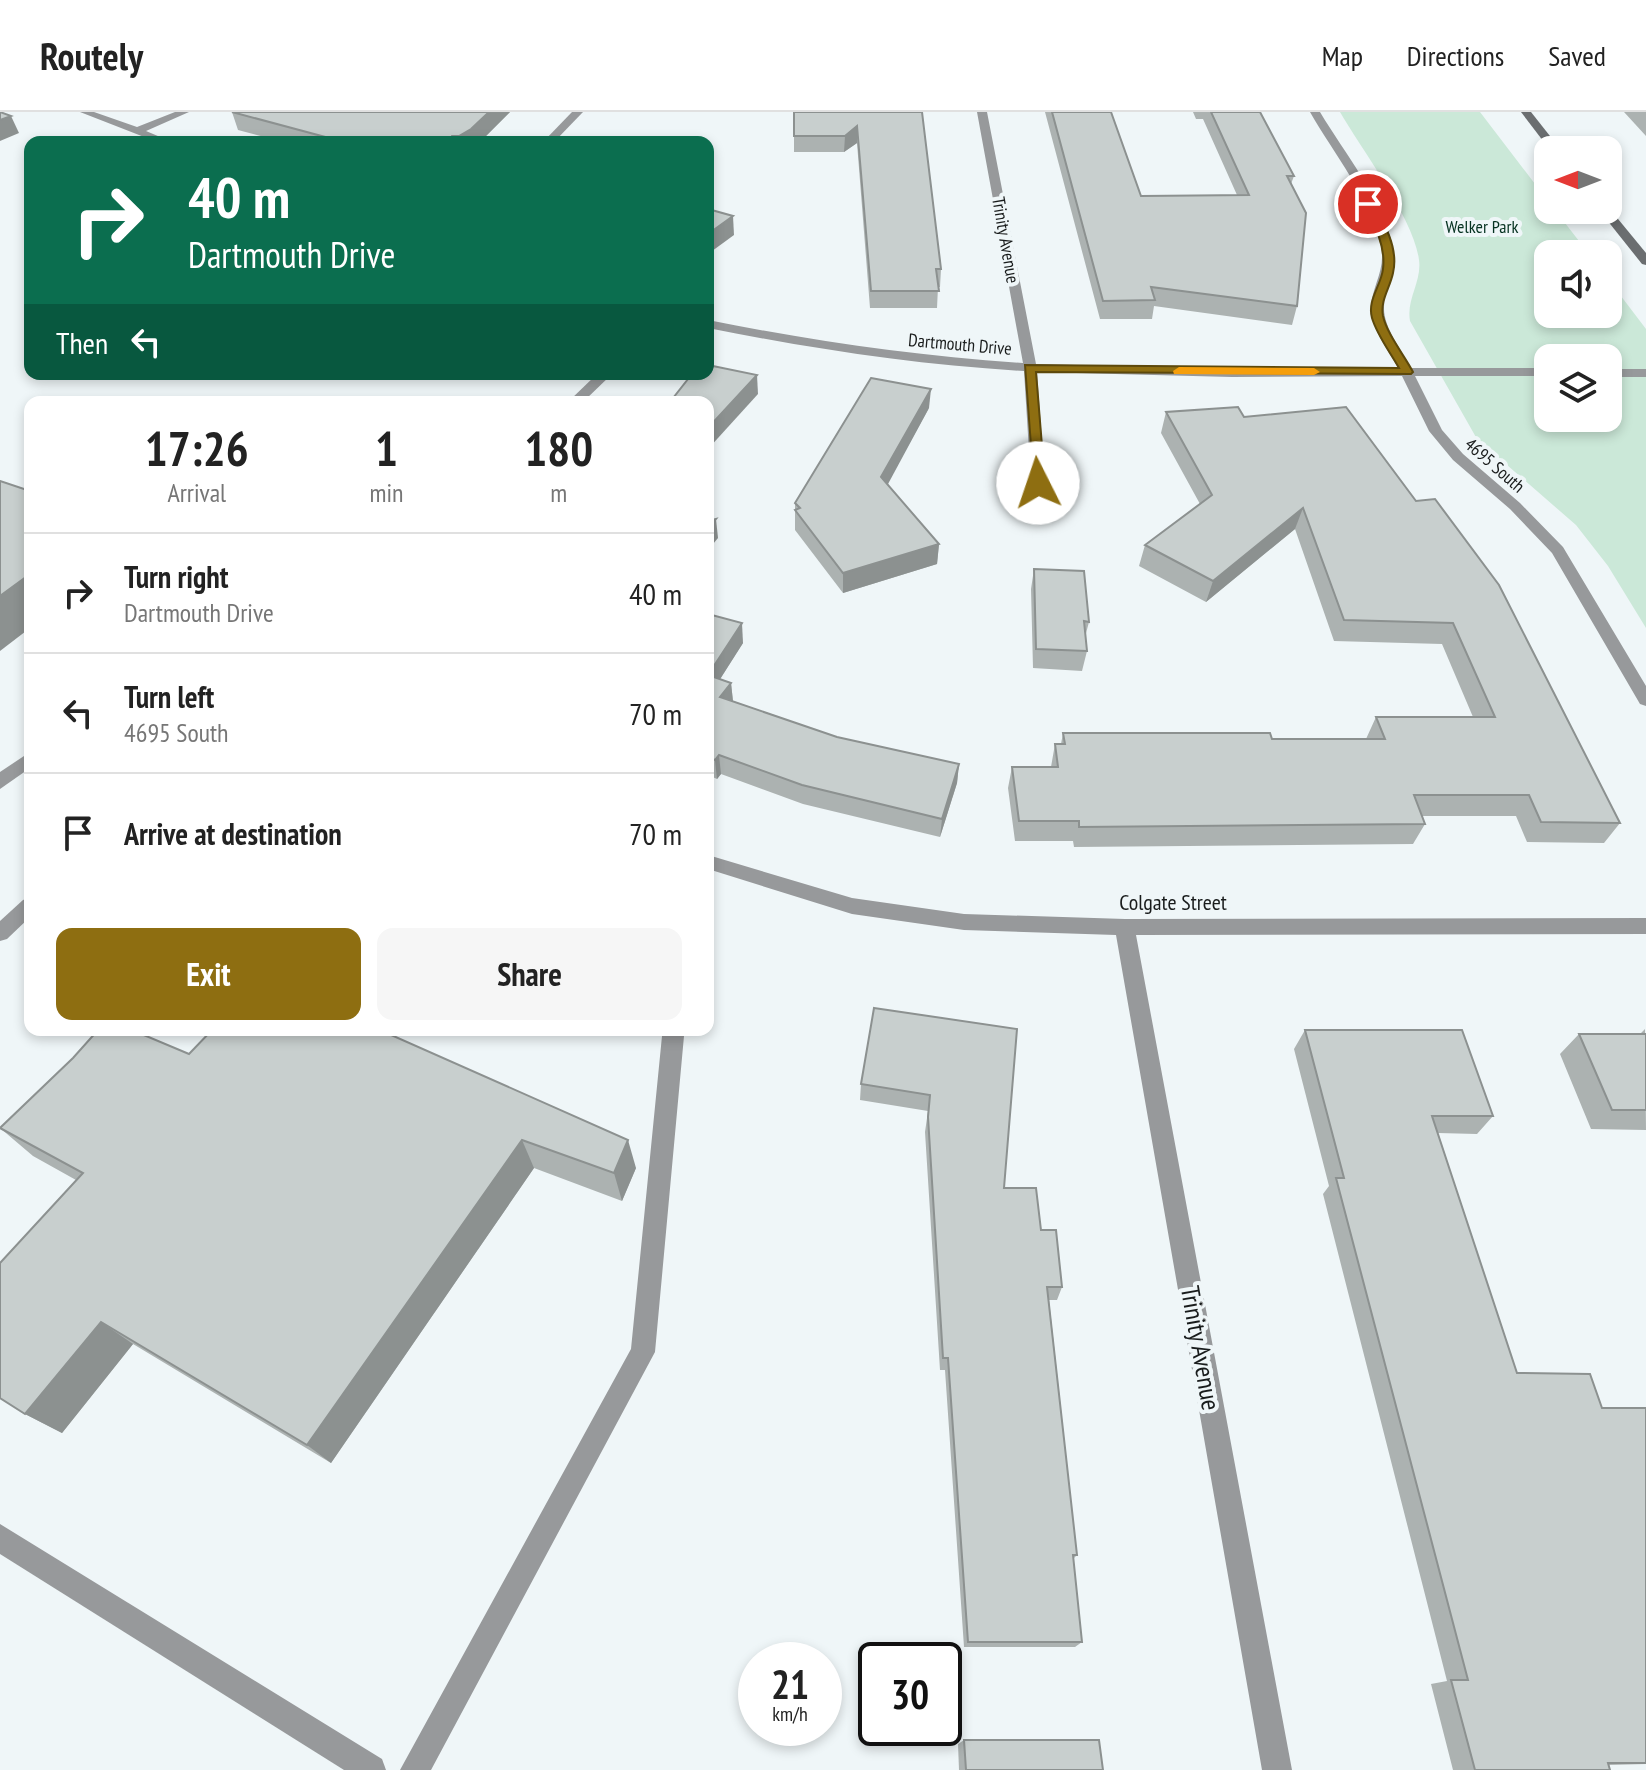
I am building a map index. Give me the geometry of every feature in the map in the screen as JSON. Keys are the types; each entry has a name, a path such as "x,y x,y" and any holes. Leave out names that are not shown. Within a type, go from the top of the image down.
{"main road":[{"path":"1526,112 1545,136"},
{"path":"1616,224 1646,261"}],"street":[{"path":"85,112 151,136"},
{"path":"137,131 184,112"},
{"path":"554,136 578,112"},
{"name":"Trinity Avenue","path":"982,112 1030,368 1038,483"},
{"name":"4695 South","path":"1315,112 1381,227 1388,251 1388,271 1376,308 1388,339 1436,431 1446,445 1539,529 1570,566 1646,700"},
{"name":"Dartmouth Drive","path":"714,325 882,355 1081,371 1534,372"},
{"path":"1622,373 1646,373"},
{"path":"581,396 599,380"},
{"path":"0,782 24,763"},
{"name":"Colgate Street","path":"714,866 800,892 905,916 1023,925 1646,926"},
{"path":"0,933 24,911"},
{"name":"Trinity Avenue","path":"1125,927 1277,1770"},
{"path":"415,1770 643,1352 673,1036"},
{"path":"0,1538 371,1770"}],"green space":[{"name":"Welker Park","path":"1340,112 1480,112 1534,183 1534,224 1566,224 1578,240 1534,240 1534,328 1622,328 1622,297 1646,329 1646,628 1608,566 1576,525 1477,439 1410,321 1419,260 1408,225"}],"building":[{"path":"0,112 11,116 0,120"},
{"path":"232,112 489,112 459,136 322,136"},
{"path":"794,112 922,112 941,269 936,269 939,291 871,291 857,126 845,136 794,136"},
{"path":"1052,112 1111,112 1141,196 1249,195 1211,112 1260,112 1294,176 1287,176 1306,213 1297,306 1151,287 1155,300 1103,301"},
{"path":"714,211 733,216 714,230"},
{"path":"714,366 757,375 714,422 714,396 675,396 687,380 714,380"},
{"path":"871,378 931,389 881,477 939,544 843,573 795,510 800,508 795,503"},
{"path":"1238,407 1244,417 1346,407 1416,501 1435,499 1499,585 1620,823 1541,822 1529,795 1414,795 1425,824 1079,827 1079,821 1019,821 1012,767 1058,767 1055,744 1065,744 1063,733 1270,733 1272,739 1385,739 1376,717 1495,717 1453,623 1344,620 1303,508 1213,581 1145,545 1212,495 1166,412"},
{"path":"0,481 24,489 24,578 0,596"},
{"path":"1034,569 1084,571 1089,622 1084,621 1087,651 1036,649"},
{"path":"714,616 742,623 714,666"},
{"path":"714,677 731,683 720,697 837,737 959,764 942,819 802,785 719,755 715,760"},
{"path":"874,1008 1017,1029 1004,1188 1036,1188 1041,1230 1056,1230 1062,1287 1047,1287 1077,1555 1073,1555 1082,1642 968,1642 948,1358 943,1358 928,1117 930,1095 861,1084"},
{"path":"1305,1030 1462,1030 1493,1116 1432,1116 1517,1373 1590,1374 1602,1408 1646,1408 1646,1763 1608,1763 1610,1770 1475,1770 1451,1680 1468,1680 1336,1178 1344,1178"},
{"path":"1579,1034 1646,1034 1646,1110 1612,1110"},
{"path":"93,1036 146,1036 189,1054 206,1036 394,1036 628,1140 614,1173 522,1140 307,1445 101,1322 25,1414 0,1398 0,1263 83,1173 0,1128"},
{"path":"964,1740 1099,1740 1103,1770 966,1770"}],"slow traffic":[{"path":"1179,371 1314,372"}],"route":[{"path":"1038,483 1030,368 1081,371 1407,372 1378,317 1377,302 1389,260 1381,227 1368,204"}]}
